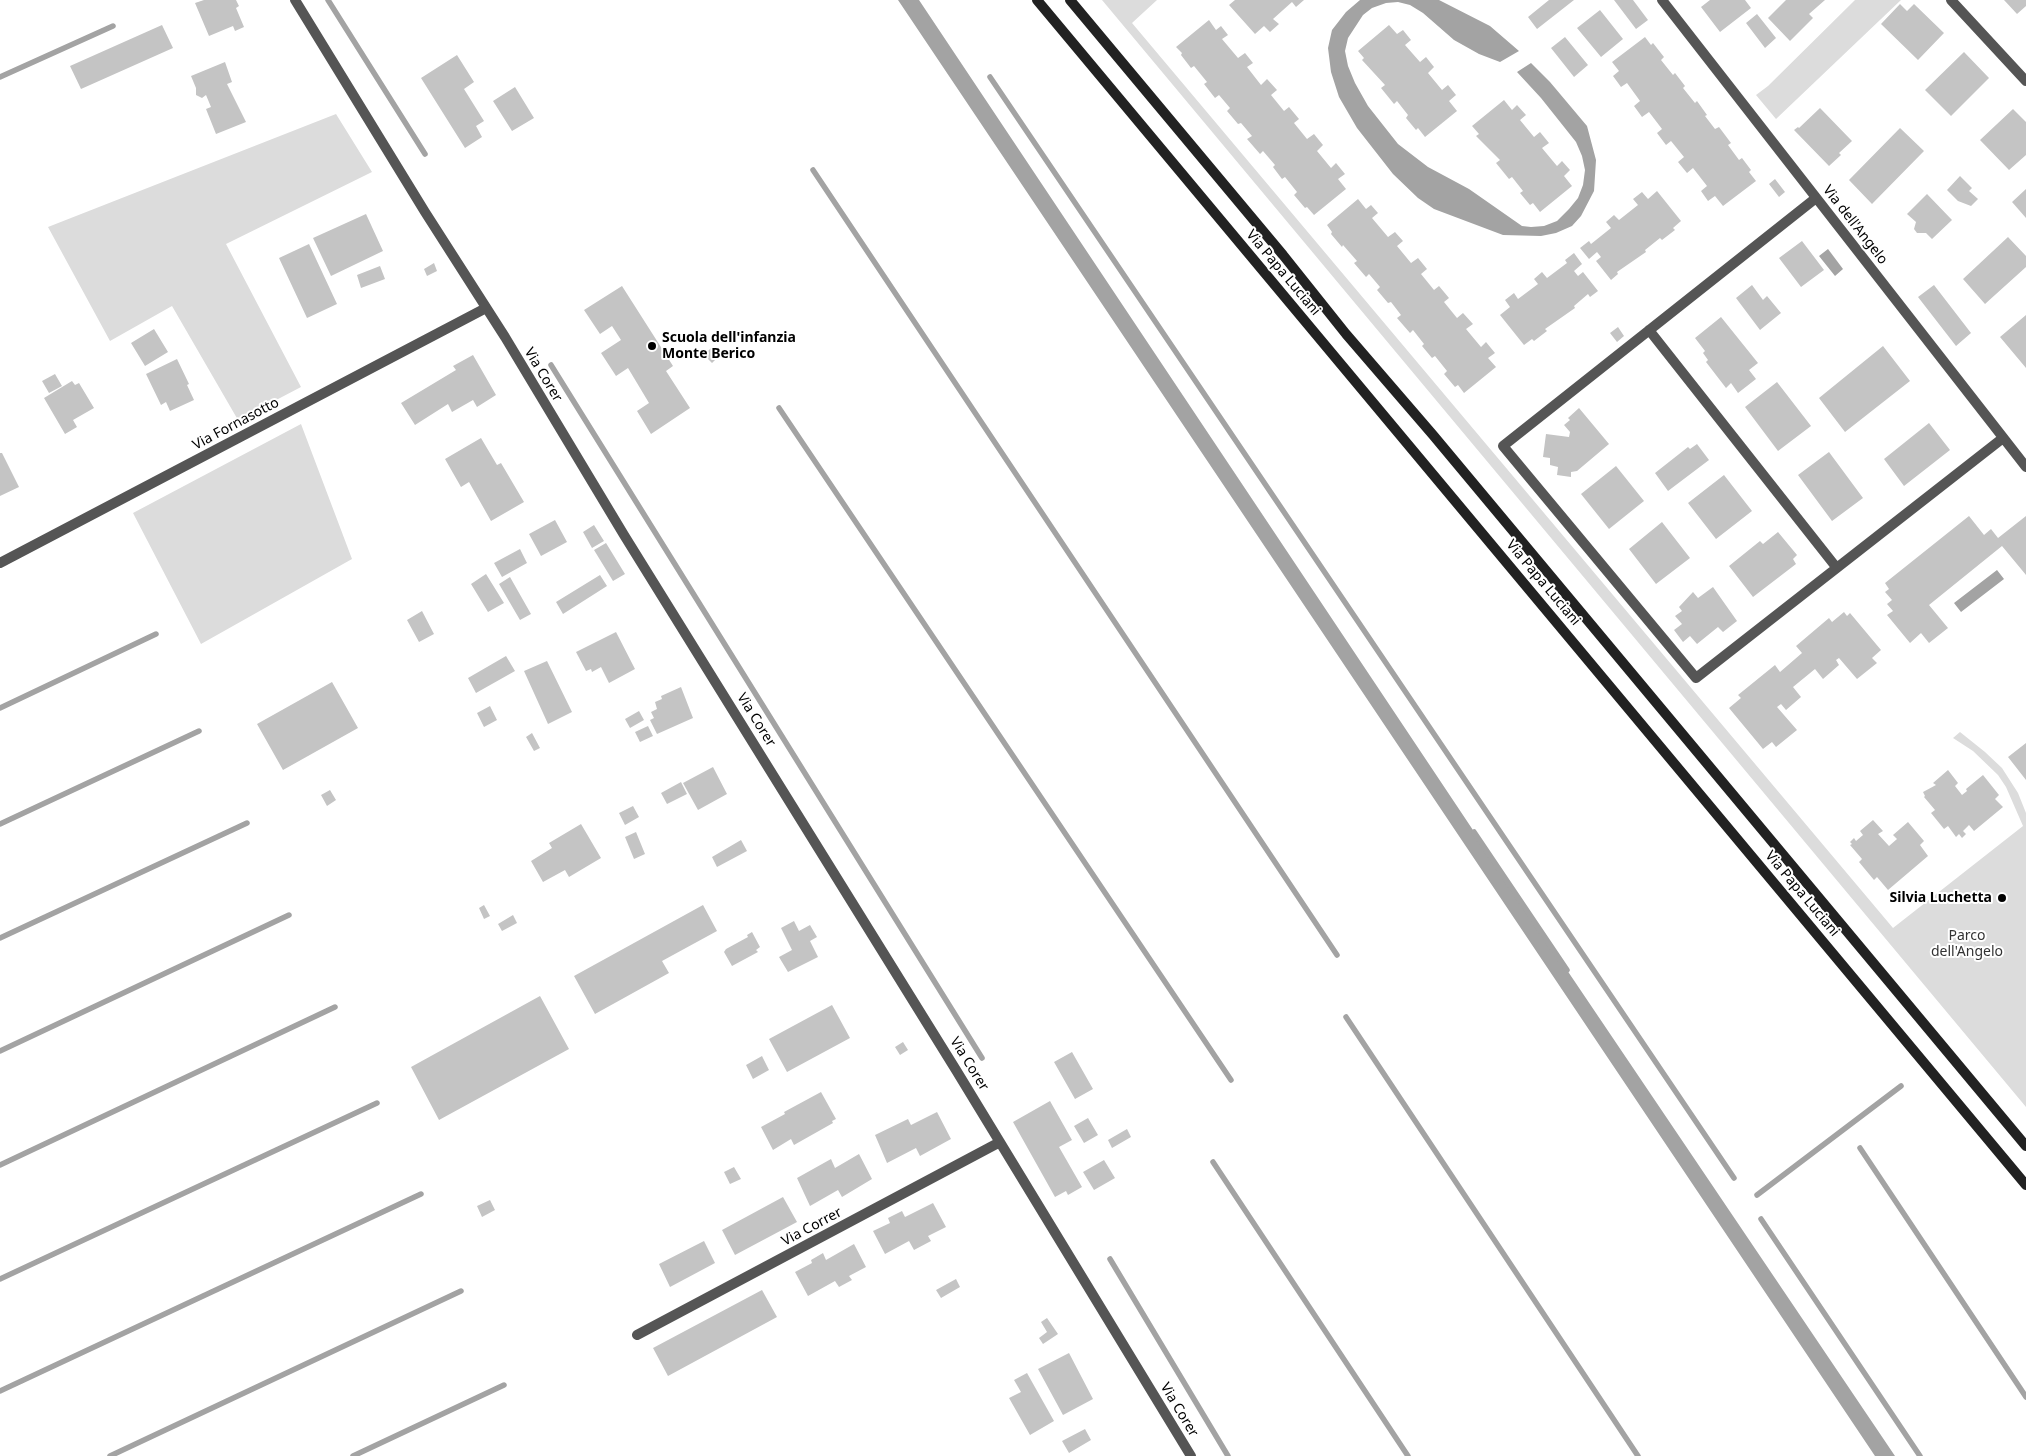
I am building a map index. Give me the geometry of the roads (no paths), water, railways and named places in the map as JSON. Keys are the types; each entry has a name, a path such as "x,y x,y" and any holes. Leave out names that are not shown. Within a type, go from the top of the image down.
{"main road":[{"name":"Via Papa Luciani","path":"1037,0 2026,1185"},
{"name":"Via Papa Luciani","path":"1070,0 1346,334 1433,435 2026,1146"}],"street":[{"name":"Via Corer","path":"295,0 1000,1142 1191,1456"},
{"name":"Via dell'Angelo","path":"1662,0 2026,467"},
{"path":"1950,0 2026,81"},
{"path":"1816,198 1503,446 1696,678 2003,438"},
{"name":"Via Fornasotto","path":"0,564 486,308"},
{"path":"1649,330 1836,567"},
{"name":"Via Correr","path":"637,1335 1000,1142"}],"waterway":[{"path":"328,0 425,154"},
{"path":"0,77 113,26"},
{"path":"990,77 1734,1178"},
{"path":"813,170 1337,955"},
{"path":"551,365 982,1058"},
{"path":"779,408 1231,1080"},
{"path":"0,708 156,634"},
{"path":"0,824 199,731"},
{"path":"0,938 247,823"},
{"path":"1474,832 1567,970"},
{"path":"0,1051 289,915"},
{"path":"0,1165 335,1007"},
{"path":"1346,1017 1638,1456"},
{"path":"1757,1195 1901,1086"},
{"path":"0,1279 377,1103"},
{"path":"1860,1148 2026,1397"},
{"path":"1213,1162 1408,1456"},
{"path":"0,1391 421,1194"},
{"path":"1761,1219 1920,1456"},
{"path":"1110,1259 1228,1456"},
{"path":"110,1456 461,1291"},
{"path":"353,1456 504,1385"}],"place":[{"name":"Scuola dell'infanzia Monte Berico","path":"652,346"},
{"name":"Silvia Luchetta","path":"2002,898"}],"park label":[{"name":"Parco dell'Angelo","path":"1967,944"}]}
